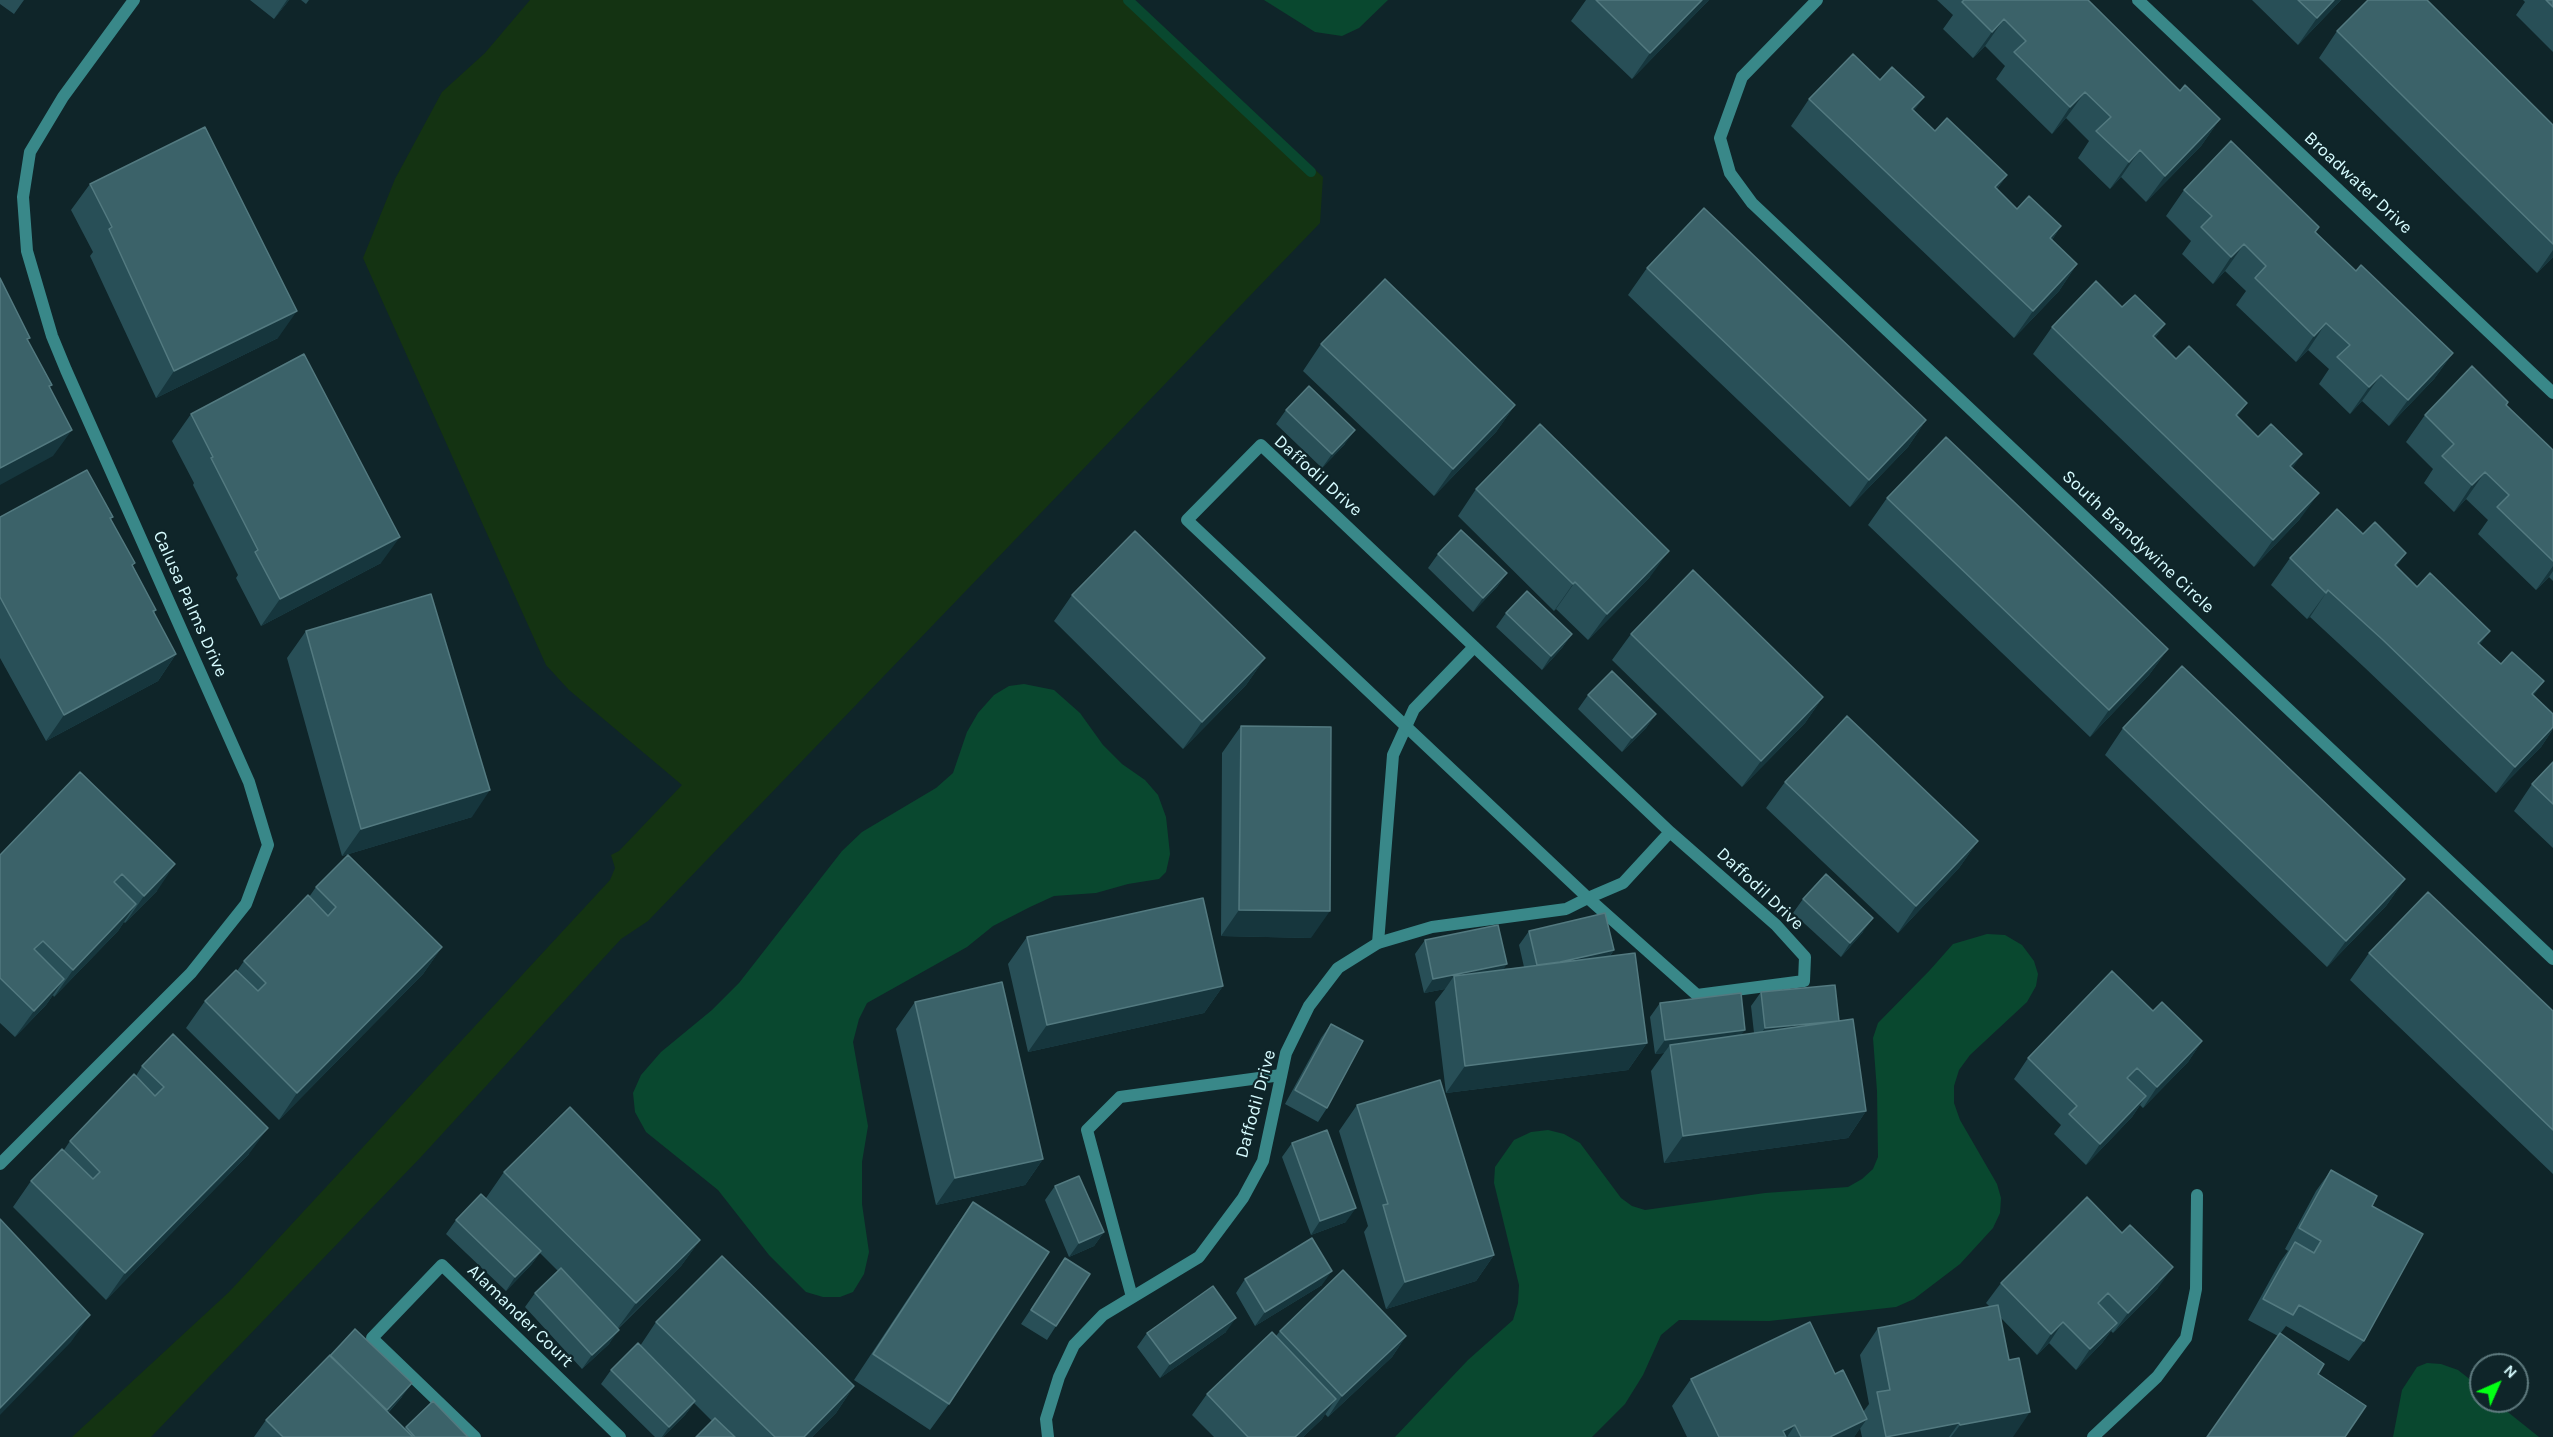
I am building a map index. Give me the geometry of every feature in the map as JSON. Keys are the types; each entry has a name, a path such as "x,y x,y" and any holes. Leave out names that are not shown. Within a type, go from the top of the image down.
{"street":[{"name":"Calusa Palms Drive","path":"0,1164 191,973 246,904 268,845 249,782 52,336 27,251 23,196 30,152 63,98 134,0"},
{"name":"South Brandywine Circle","path":"1817,0 1743,77 1720,138 1730,173 1752,203 2553,958"},
{"name":"Broadwater Drive","path":"2138,0 2553,393"},
{"name":"Daffodil Drive","path":"1261,445 1474,646 1671,832 1776,925 1805,957 1804,981 1697,995 1588,898 1187,520 1261,445"},
{"path":"1378,943 1394,755 1414,709 1474,646"},
{"name":"Daffodil Drive","path":"1048,1437 1046,1419 1059,1377 1074,1345 1103,1315 1199,1257 1243,1198 1263,1161 1286,1053 1309,1006 1338,968 1378,943 1432,927 1566,909 1623,883 1671,832"},
{"path":"1131,1297 1087,1130 1120,1097 1281,1075"},
{"path":"2093,1437 2157,1377 2186,1338 2196,1289 2197,1195"},
{"name":"Alamander Court","path":"475,1437 372,1338 442,1265 620,1437"}],"shaded area":[{"path":"530,0 1132,0 1323,177 1320,223 648,921 621,939 420,1158 151,1437 72,1437 229,1292 610,880 615,868 611,855 619,851 682,785 569,690 546,665 363,258 395,179 442,92 485,53"},
{"path":"1264,0 1388,0 1359,28 1342,36 1315,32"},
{"path":"1024,684 1054,690 1080,713 1103,745 1122,764 1145,780 1158,795 1166,817 1170,854 1166,872 1159,879 1128,884 1096,893 1054,896 993,926 967,947 867,1003 859,1019 853,1042 868,1126 862,1162 862,1204 869,1252 864,1274 853,1292 840,1297 823,1297 806,1292 769,1255 718,1190 646,1132 635,1112 633,1093 641,1075 661,1052 712,1010 739,983 842,851 862,832 936,788 953,773 967,732 978,713 994,695 1009,686"},
{"path":"1987,934 2005,935 2022,945 2034,961 2038,974 2036,986 2027,1002 1970,1055 1959,1070 1954,1086 1954,1103 1960,1120 1997,1184 2001,1198 2000,1213 1993,1228 1960,1264 1914,1299 1896,1307 1769,1321 1679,1320 1661,1335 1643,1375 1625,1404 1592,1437 1395,1437 1468,1360 1513,1320 1518,1303 1519,1285 1494,1183 1495,1167 1514,1140 1531,1132 1548,1130 1564,1134 1580,1143 1621,1198 1632,1206 1645,1210 1765,1193 1848,1187 1873,1169 1878,1157 1873,1038 1878,1023 1953,944"},
{"path":"2427,1363 2441,1364 2458,1370 2469,1379 2469,1413 2509,1413 2539,1437 2393,1437 2402,1390 2417,1367"}],"building":[{"path":"1596,0 1702,0 1650,53"},
{"path":"1964,0 2088,0 2180,91 2185,85 2220,119 2165,176 2140,150 2129,162 2096,131 2111,117 2085,92 2070,107 2014,52 2026,41 2004,19 1992,32 1962,2"},
{"path":"2298,0 2334,0 2317,18"},
{"path":"2368,0 2427,0 2553,125 2553,244 2337,31"},
{"path":"2546,0 2553,0 2553,7"},
{"path":"1853,54 1880,80 1892,67 1924,97 1912,109 1935,131 1947,118 2007,175 1995,187 2017,209 2029,196 2061,226 2050,238 2077,264 2033,311 1809,99"},
{"path":"205,127 297,311 174,371 109,229 112,227 90,184"},
{"path":"2231,141 2319,227 2315,232 2356,271 2361,265 2453,353 2408,400 2381,375 2369,387 2337,357 2350,345 2326,323 2314,336 2255,278 2266,266 2244,244 2231,257 2201,227 2212,216 2184,190"},
{"path":"1704,208 1926,420 1869,480 1647,268"},
{"path":"0,278 30,338 27,339 52,385 49,386 72,430 0,468"},
{"path":"1385,279 1515,405 1453,469 1321,344"},
{"path":"2096,281 2122,307 2135,295 2165,324 2153,336 2176,359 2189,346 2247,403 2236,415 2258,437 2271,424 2302,454 2290,466 2319,493 2273,540 2052,327"},
{"path":"304,354 400,537 280,599 255,552 258,550 191,414"},
{"path":"2472,366 2508,402 2506,405 2553,450 2553,561 2497,507 2509,495 2485,472 2472,485 2442,456 2454,444 2425,415"},
{"path":"1309,386 1355,430 1332,454 1286,410"},
{"path":"1540,424 1669,551 1607,614 1476,489"},
{"path":"1946,437 2168,649 2109,710 1887,498"},
{"path":"87,470 113,517 110,518 135,563 132,565 176,654 64,715 0,597 0,517"},
{"path":"2337,509 2363,534 2375,522 2406,553 2395,565 2417,587 2430,573 2490,631 2478,643 2501,664 2512,652 2544,681 2532,694 2553,714 2553,727 2515,767 2383,640 2328,590 2326,593 2290,558"},
{"path":"1461,530 1507,573 1483,598 1438,554"},
{"path":"1135,531 1265,658 1202,722 1072,595"},
{"path":"1693,570 1823,697 1761,761 1631,634"},
{"path":"1527,591 1572,634 1551,656 1506,613"},
{"path":"431,594 490,790 361,829 306,631"},
{"path":"2182,666 2405,879 2346,941 2123,728"},
{"path":"1612,671 1656,714 1632,738 1588,695"},
{"path":"1847,716 1978,841 1916,906 1785,782"},
{"path":"1241,726 1331,727 1330,911 1239,910"},
{"path":"2553,762 2553,804 2532,784"},
{"path":"80,772 175,864 144,896 122,874 114,882 136,904 73,970 43,941 34,949 64,979 34,1011 0,978 0,855"},
{"path":"348,855 442,947 297,1093 205,1001 236,970 258,991 266,983 244,961 308,895 328,916 336,907 316,887"},
{"path":"1826,874 1873,918 1850,943 1803,899"},
{"path":"2428,892 2553,1011 2553,1130 2369,953"},
{"path":"1203,898 1223,986 1047,1025 1027,937"},
{"path":"1605,913 1614,950 1537,965 1529,931"},
{"path":"1498,925 1507,964 1433,979 1425,940"},
{"path":"1635,953 1647,1043 1465,1066 1454,976"},
{"path":"2112,971 2153,1011 2162,1002 2202,1041 2157,1087 2137,1068 2127,1078 2146,1096 2100,1144 2069,1114 2077,1106 2028,1058"},
{"path":"1002,982 1043,1159 955,1178 915,1002"},
{"path":"1835,985 1839,1021 1765,1028 1761,992"},
{"path":"1741,993 1745,1030 1665,1040 1660,1003"},
{"path":"1853,1019 1866,1111 1683,1136 1670,1045"},
{"path":"1331,1024 1363,1041 1327,1108 1295,1090"},
{"path":"173,1034 268,1128 125,1273 31,1181 62,1149 93,1179 100,1172 70,1141 134,1074 155,1096 164,1087 142,1066"},
{"path":"1440,1080 1494,1255 1405,1282 1383,1205 1388,1204 1357,1105"},
{"path":"570,1107 700,1240 636,1303 504,1172"},
{"path":"1327,1130 1356,1208 1320,1221 1292,1143"},
{"path":"2331,1170 2377,1196 2372,1206 2423,1234 2364,1341 2299,1305 2293,1315 2263,1299 2295,1242 2314,1253 2321,1241 2299,1228"},
{"path":"1079,1176 1104,1232 1079,1243 1055,1186"},
{"path":"481,1194 541,1251 515,1277 456,1220"},
{"path":"2087,1197 2122,1233 2130,1225 2173,1267 2128,1313 2108,1293 2098,1303 2117,1323 2090,1349 2063,1322 2051,1334 2001,1283"},
{"path":"973,1202 1049,1252 949,1404 873,1354"},
{"path":"0,1219 90,1315 0,1408"},
{"path":"1312,1238 1332,1271 1265,1312 1245,1279"},
{"path":"722,1256 854,1386 804,1437 775,1437 656,1322"},
{"path":"1065,1258 1090,1274 1056,1326 1031,1310"},
{"path":"561,1268 619,1330 592,1355 535,1293"},
{"path":"1343,1270 1406,1336 1342,1396 1280,1331"},
{"path":"1213,1286 1236,1318 1170,1364 1147,1333"},
{"path":"1998,1305 2009,1360 2019,1358 2030,1412 1886,1437 1877,1392 1890,1390 1878,1328"},
{"path":"1810,1322 1835,1374 1843,1370 1867,1419 1830,1437 1801,1437 1795,1425 1783,1431 1786,1437 1719,1437 1691,1379"},
{"path":"355,1329 412,1383 387,1410 330,1356"},
{"path":"1272,1332 1336,1399 1295,1437 1248,1437 1207,1394"},
{"path":"2280,1333 2324,1364 2318,1374 2366,1406 2345,1437 2207,1437"},
{"path":"638,1343 695,1401 669,1427 611,1370"},
{"path":"330,1355 413,1437 283,1437 266,1420"},
{"path":"433,1401 468,1437 415,1437 406,1427"},
{"path":"715,1418 735,1437 696,1437"}],"waterway":[{"path":"1128,0 1311,172"}]}
